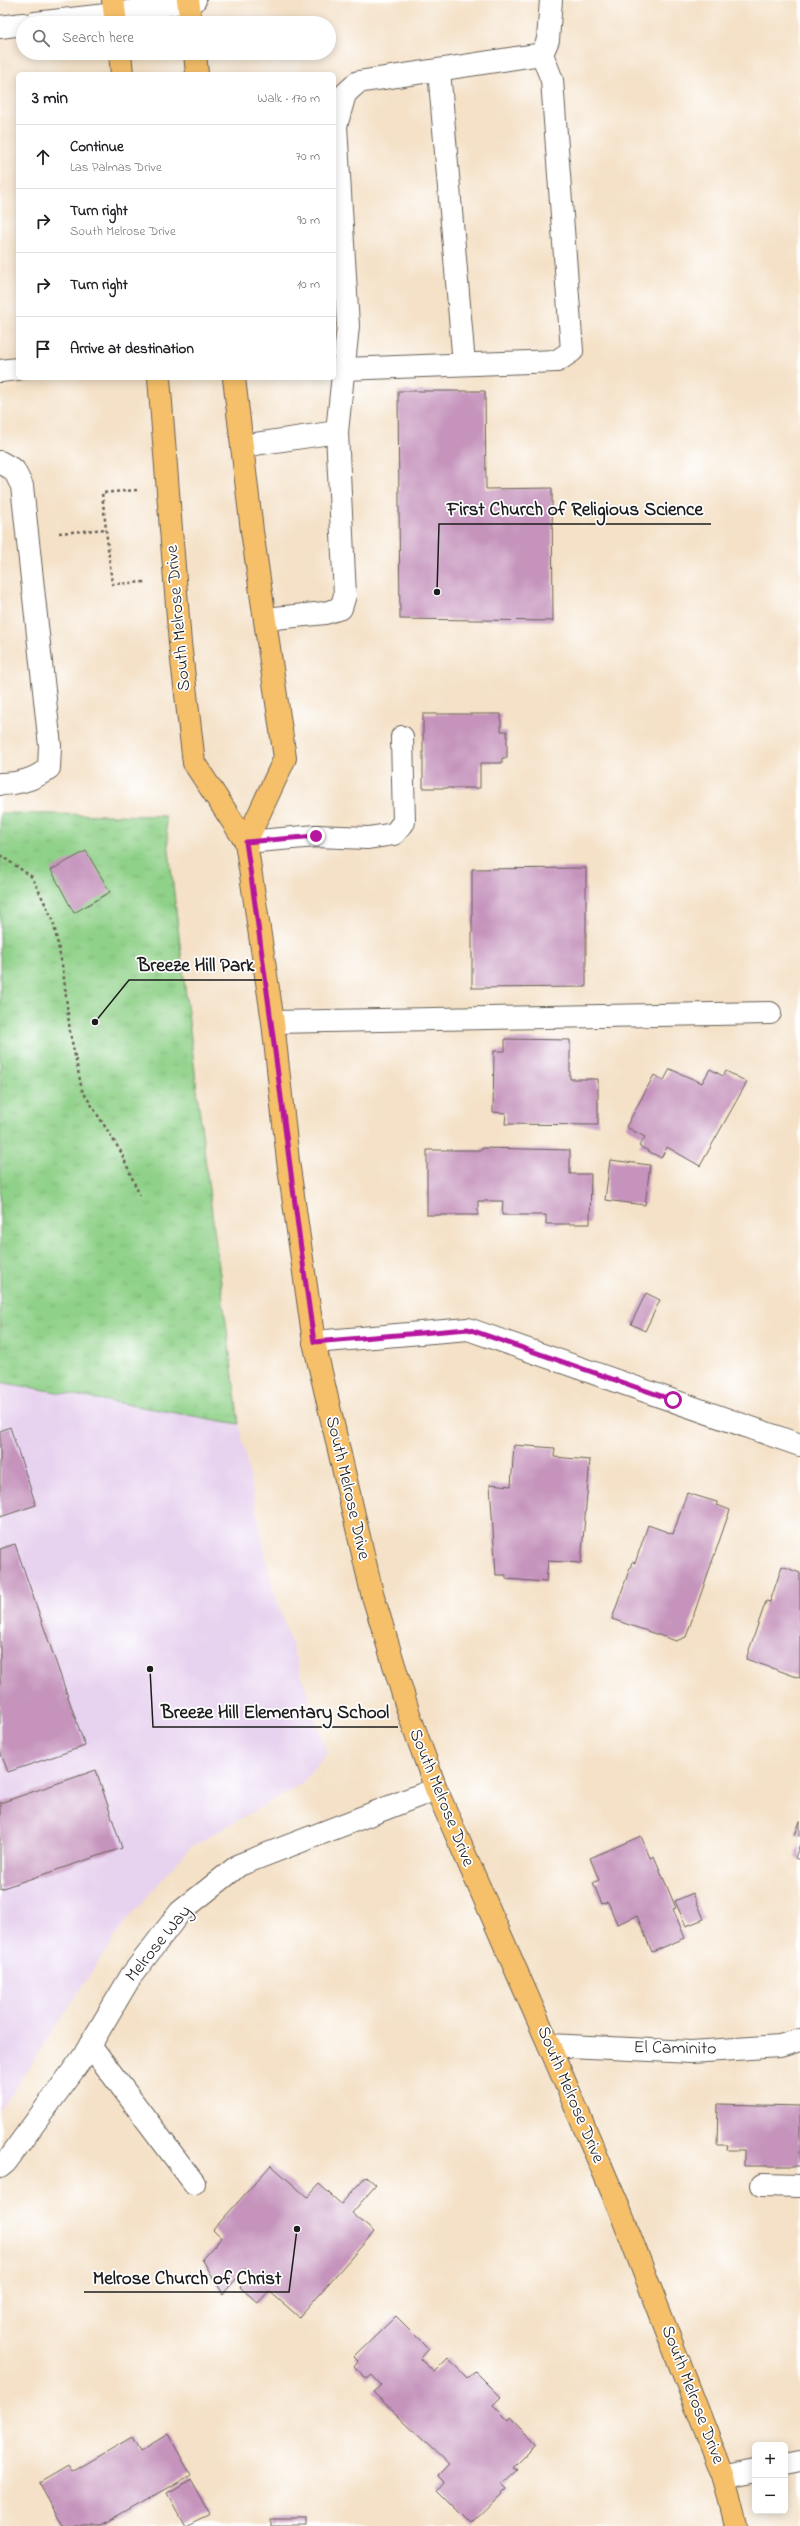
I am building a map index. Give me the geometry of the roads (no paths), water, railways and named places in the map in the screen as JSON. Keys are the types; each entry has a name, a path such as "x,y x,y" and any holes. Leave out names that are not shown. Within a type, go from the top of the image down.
{"main road":[{"path":"190,0 191,16"},
{"path":"121,60 122,72"},
{"path":"196,60 197,72"},
{"name":"South Melrose Drive","path":"159,380 175,580 194,763 246,842 273,1022 289,1169 314,1342 372,1593 409,1714 436,1789 619,2208 724,2478 736,2526"},
{"path":"234,380 265,619 285,758 246,842"}],"street":[{"path":"86,16 190,0"},
{"path":"344,369 557,361 572,351 552,80 542,54 548,40 551,0"},
{"path":"0,27 16,25"},
{"path":"265,619 325,613 341,608 345,595 337,432 348,326 336,126 345,94 358,82 542,54"},
{"path":"439,70 464,364"},
{"path":"0,370 16,368"},
{"path":"242,446 337,432"},
{"path":"0,462 14,470 22,486 50,746 49,768 37,777 13,784 0,784"},
{"path":"246,842 316,836 368,838 394,834 404,822 402,737"},
{"path":"273,1022 770,1013"},
{"path":"314,1342 468,1329 800,1445"},
{"name":"Melrose Way","path":"0,2167 6,2162 90,2045 131,1976 180,1912 239,1865 436,1789"},
{"name":"El Caminito","path":"549,2045 691,2052 780,2046 800,2040"},
{"path":"90,2045 194,2183"},
{"path":"762,2185 800,2186"},
{"path":"788,2463 800,2461"},
{"path":"724,2478 752,2472"}],"place":[{"name":"First Church of Religious Science","path":"437,592"},
{"name":"Breeze Hill Park","path":"95,1022"},
{"name":"Breeze Hill Elementary School","path":"150,1669"},
{"name":"Melrose Church of Christ","path":"297,2229"}]}
